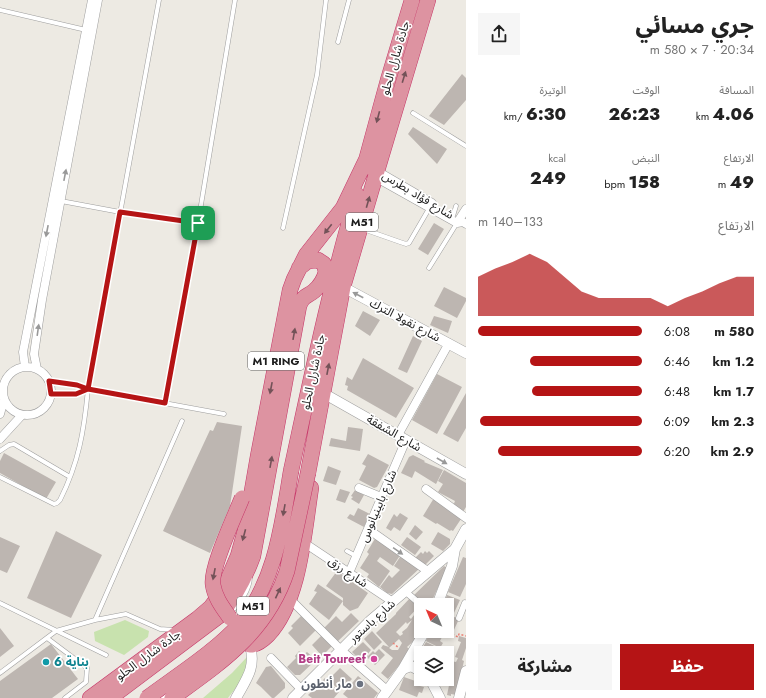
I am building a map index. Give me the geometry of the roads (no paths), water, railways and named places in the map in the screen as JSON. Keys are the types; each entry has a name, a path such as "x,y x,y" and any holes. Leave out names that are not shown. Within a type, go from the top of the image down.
{"highway":[{"name":"جادة شارل الحلو","path":"172,694 225,658 237,647 267,614 287,571 313,449 343,287 428,0"},
{"name":"جادة شارل الحلو","path":"146,698 223,640 239,625 254,604 268,575 278,545 326,310 341,248 409,4"},
{"name":"M1 RING","path":"299,268 309,252 343,208 367,158"},
{"name":"جادة شارل الحلو","path":"90,698 211,607 231,575 245,531 288,299 299,268 308,261 314,259 318,260 324,264 326,268 325,276 319,286 303,298 300,306 255,548 251,562 238,591 219,616 110,698"},
{"path":"312,292 321,296 326,310"},
{"path":"258,456 213,576 213,587 220,604 231,623 250,645 258,643 273,630 282,615 289,598 298,569 312,487 313,449"}],"street":[{"path":"37,369 34,354 42,300 89,30 92,0"},
{"path":"25,367 23,352 89,30 98,0"},
{"name":"شارع فؤاد بطرس","path":"376,174 431,206 461,220"},
{"path":"461,220 466,209"},
{"name":"شارع نقولا الترك","path":"343,287 466,353"},
{"name":"شارع بابينيانوس","path":"349,573 382,497 402,438 449,344"},
{"path":"25,367 37,369 46,376 49,381 51,394 49,402 38,413 22,415 8,407 4,400 3,393 5,380 10,373 16,370 25,367"},
{"name":"شارع الشفقة","path":"323,393 466,474"},
{"path":"0,414 4,400"},
{"path":"0,439 22,415"},
{"path":"359,488 382,497"},
{"path":"426,489 466,518"},
{"path":"368,529 429,572"},
{"name":"شارع باستور","path":"293,698 371,620 429,572 448,563 466,530"},
{"name":"شارع رزق","path":"303,542 393,602"},
{"path":"439,598 448,563"},
{"path":"406,592 414,599"},
{"path":"289,598 385,695 414,652"},
{"path":"459,618 465,603"},
{"path":"236,698 252,668 253,655 250,645"},
{"path":"271,658 301,689"},
{"path":"403,669 411,666 414,668"},
{"path":"459,698 466,671"},
{"path":"432,686 438,694"}],"lane":[{"path":"0,477 54,504 60,500 77,459 85,422 88,389 159,0"},
{"path":"165,403 198,223 235,0"},
{"path":"283,228 317,75 326,0"},
{"path":"338,42 349,0"},
{"path":"0,10 89,30"},
{"path":"413,113 466,146"},
{"path":"60,201 120,212 198,223"},
{"path":"360,228 406,244 409,243 431,206"},
{"path":"428,268 461,220 456,206"},
{"path":"49,381 77,385 88,389 224,414"},
{"path":"51,394 76,394 88,389"},
{"path":"95,620 182,421"},
{"path":"0,451 9,445 14,444 70,477"},
{"path":"347,551 356,556"},
{"path":"216,625 234,610 250,586 251,562"},
{"path":"0,603 56,632 106,655"},
{"path":"0,673 56,632 95,620 126,614 160,629 174,630 197,619"},
{"path":"224,646 230,634 231,623"},
{"path":"48,638 87,668 86,682 65,698"},
{"path":"161,698 172,694"}],"place":[{"name":"Beit Toureef","path":"374,659"},
{"name":"بناية 6","path":"46,662"},
{"name":"مار أنطون","path":"360,684"}]}
